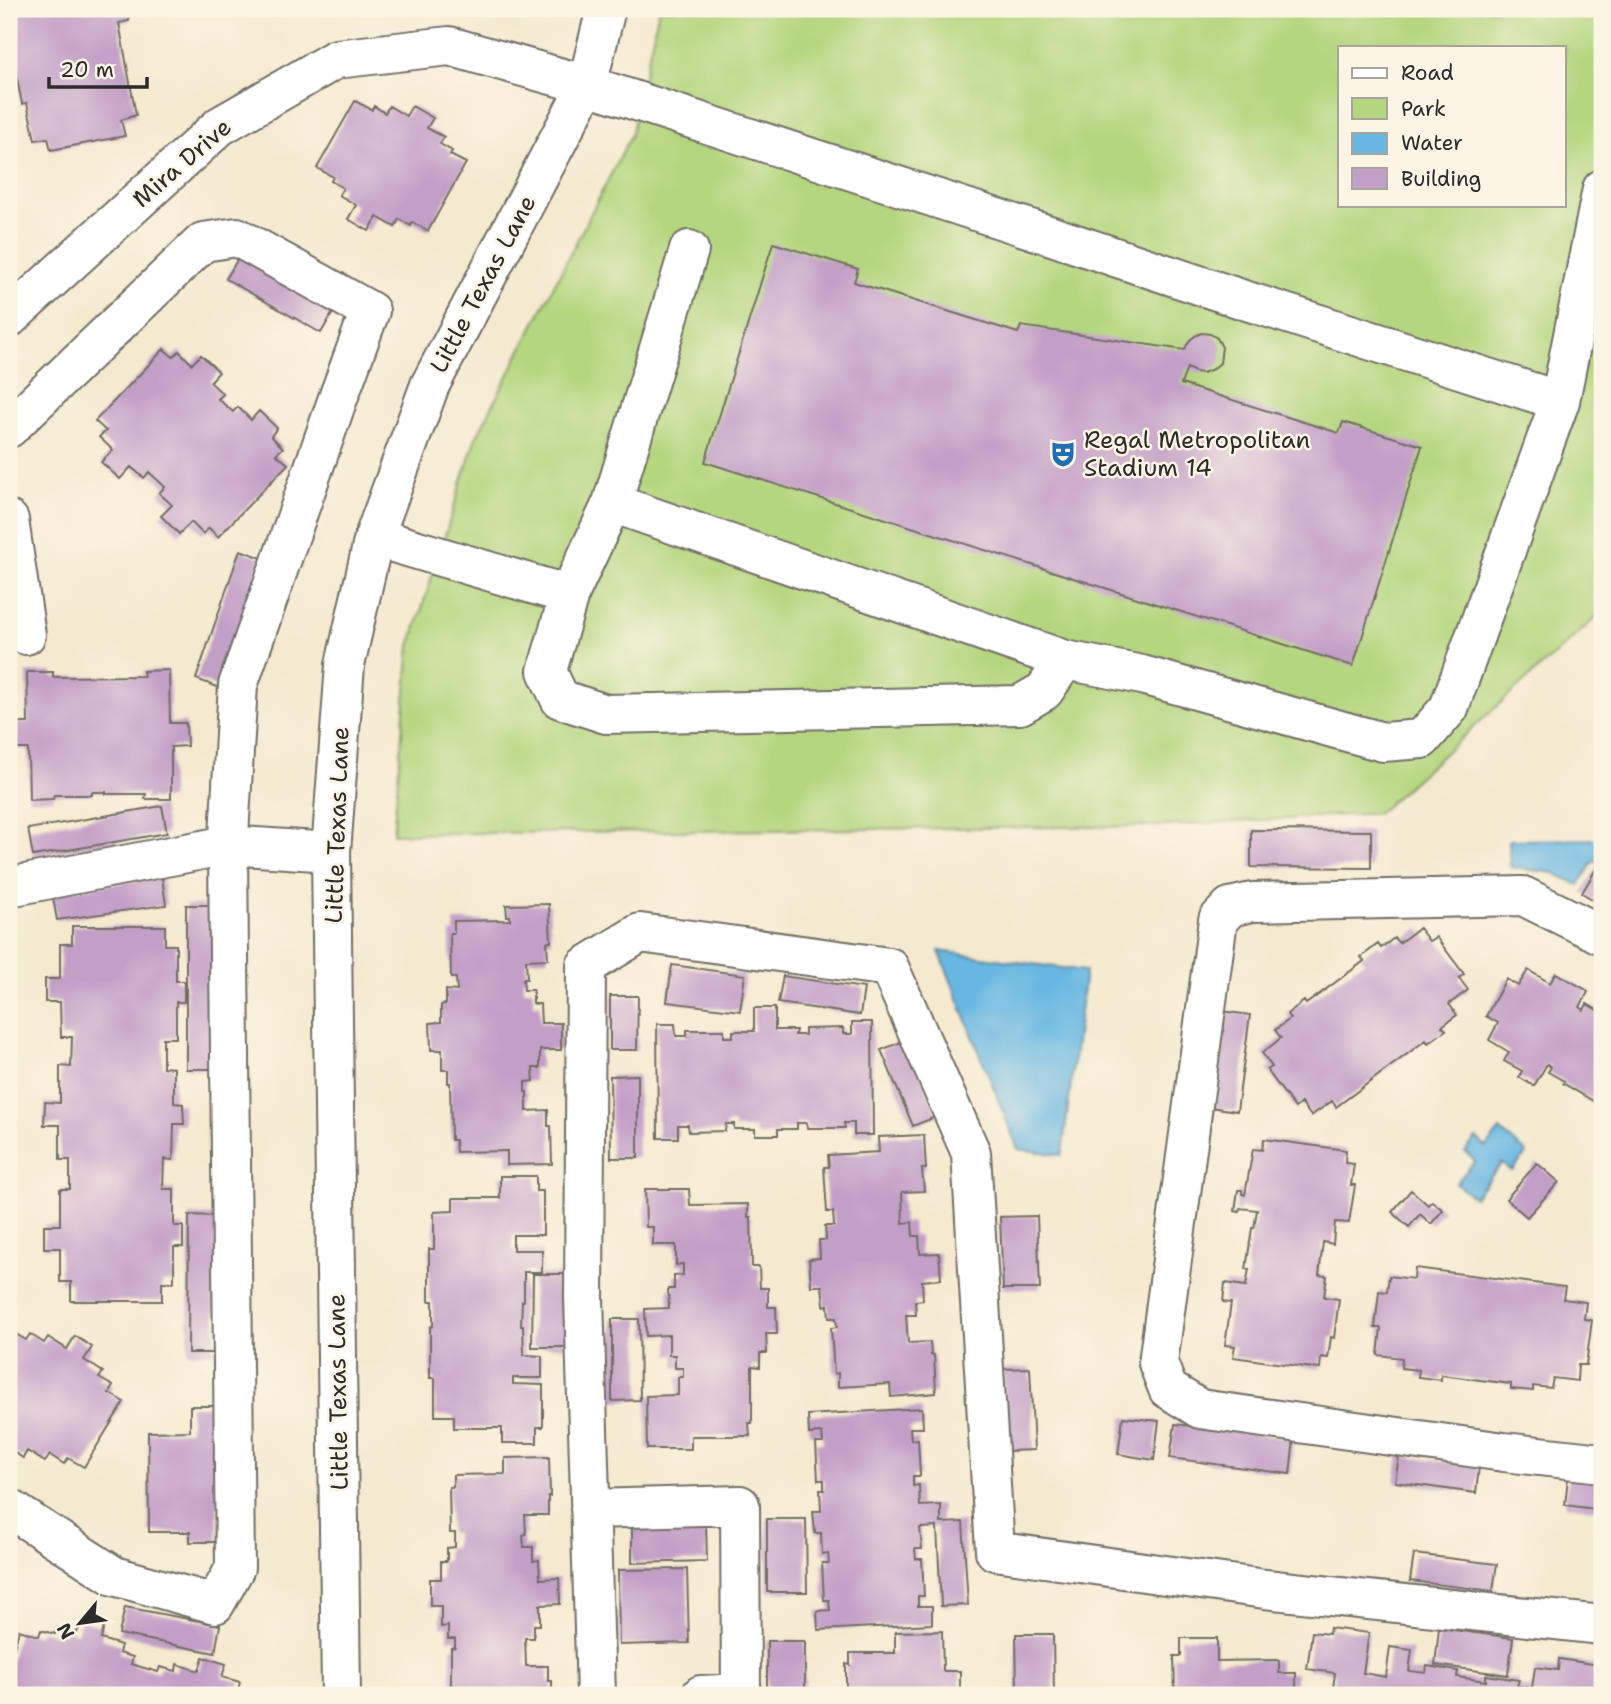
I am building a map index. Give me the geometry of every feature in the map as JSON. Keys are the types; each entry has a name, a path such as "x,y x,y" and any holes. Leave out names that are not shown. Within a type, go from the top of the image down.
{"street":[{"name":"Little Texas Lane","path":"341,1695 331,852 345,665 374,537 430,385 587,85 606,9"},
{"name":"Mira Drive","path":"9,318 220,126 336,60 449,46 587,85 1560,401"},
{"path":"612,503 1065,660 1142,675 1383,742 1422,739 1449,708 1560,401 1602,189"},
{"path":"9,428 203,242 237,237 370,311 238,685 228,845 235,1568 215,1604 114,1576 9,1508"},
{"path":"689,250 612,503 569,595 547,671 560,699 606,714 1020,705 1044,691 1065,660"},
{"path":"9,520 26,635"},
{"path":"374,537 569,595"},
{"path":"9,887 228,845 331,852"},
{"path":"1602,935 1523,896 1252,902 1230,907 1218,919 1158,1363 1168,1389 1200,1409 1504,1452 1602,1463"},
{"path":"596,1695 583,1298 586,966 640,933 888,967 971,1153 995,1551 1265,1589 1602,1625"},
{"path":"590,1509 740,1504 741,1693 701,1695"}],"green space":[{"path":"659,9 1602,9 1602,612 1378,813 1163,826 393,834 410,646 475,440 631,135"}],"water":[{"path":"1602,839 1602,864 1594,860 1579,885 1554,873 1510,867 1509,840"},
{"path":"939,951 1085,971 1062,1155 1018,1149"},
{"path":"1500,1130 1527,1153 1512,1171 1502,1163 1474,1197 1456,1183 1475,1161 1465,1152 1476,1138 1486,1147"}],"building":[{"path":"9,9 131,9 129,21 119,23 136,115 121,120 125,136 51,150 48,138 35,140 27,103 22,104 9,48"},
{"path":"355,101 372,110 374,106 385,113 389,106 406,116 412,106 433,118 427,128 444,137 440,144 452,151 450,155 466,163 428,231 412,222 411,226 399,219 395,227 377,217 369,231 348,219 356,205 339,195 343,188 331,181 333,177 317,168"},
{"name":"Regal Metropolitan Stadium 14","path":"773,243 858,269 854,282 1018,333 1021,326 1184,350 1195,336 1201,333 1210,334 1217,338 1222,347 1220,363 1203,373 1187,368 1181,384 1339,433 1343,422 1422,446 1353,666 705,462"},
{"path":"240,255 335,309 321,333 226,279"},
{"path":"164,349 173,357 179,351 192,364 201,355 219,372 210,382 223,394 218,399 233,412 238,407 251,420 259,411 277,428 271,436 283,448 276,454 288,464 218,537 209,528 203,534 191,522 179,534 161,516 172,505 159,493 165,487 149,472 144,478 131,467 120,479 101,462 113,450 99,437 106,431 95,421"},
{"path":"240,550 265,559 220,688 196,679"},
{"path":"169,670 170,723 186,723 187,746 171,747 171,799 145,799 146,794 92,792 92,795 54,795 53,799 29,800 28,749 10,749 9,723 28,723 27,672 53,672 53,677 144,676 143,671"},
{"path":"162,806 167,833 33,856 28,829"},
{"path":"1251,830 1371,831 1371,868 1251,867"},
{"path":"1600,862 1602,863 1602,905 1582,893"},
{"path":"162,877 166,905 57,920 52,893"},
{"path":"549,904 551,942 547,942 548,959 526,960 527,979 523,979 524,990 533,990 533,1004 540,1004 541,1023 561,1023 561,1050 540,1050 540,1068 533,1068 534,1081 525,1082 527,1111 548,1110 552,1164 507,1165 507,1151 456,1152 455,1140 451,1140 448,1070 442,1070 442,1050 431,1050 430,1023 441,1022 441,1005 446,1004 446,990 457,991 456,978 451,978 450,933 454,933 454,921 510,920 506,905"},
{"path":"186,905 214,905 214,1069 186,1069"},
{"path":"72,926 165,926 165,945 176,945 176,981 184,981 184,1002 176,1002 176,1038 163,1038 163,1067 174,1068 174,1103 183,1104 184,1124 174,1124 173,1160 164,1159 163,1189 174,1189 174,1226 183,1226 183,1247 174,1247 174,1282 162,1282 162,1301 71,1301 71,1282 60,1282 60,1248 44,1248 44,1225 60,1225 60,1189 70,1189 70,1160 60,1160 60,1125 44,1125 45,1102 60,1103 60,1066 71,1067 72,1037 61,1037 60,1002 45,1002 45,979 60,979 60,944 72,944"},
{"path":"1419,928 1429,941 1436,937 1464,974 1459,978 1468,990 1449,1004 1457,1015 1442,1026 1446,1030 1428,1043 1426,1040 1336,1107 1332,1101 1311,1116 1301,1103 1295,1108 1267,1070 1272,1067 1262,1053 1281,1038 1275,1030 1290,1019 1287,1014 1304,1001 1306,1004 1364,961 1361,957 1378,944 1381,948 1394,938 1399,943"},
{"path":"672,965 745,975 740,1011 667,1002"},
{"path":"1528,970 1550,983 1556,973 1585,989 1588,992 1580,1007 1584,1010 1587,1004 1602,1013 1602,1103 1599,1101 1598,1104 1563,1083 1564,1081 1548,1072 1551,1067 1547,1064 1534,1086 1519,1077 1522,1071 1504,1061 1509,1052 1489,1040 1498,1023 1486,1016 1506,979 1518,986"},
{"path":"783,976 864,988 860,1015 778,1003"},
{"path":"610,996 638,996 637,1050 610,1050"},
{"path":"754,1008 775,1008 775,1030 796,1030 795,1035 805,1035 805,1029 843,1028 843,1034 852,1034 852,1022 872,1022 873,1135 854,1135 854,1123 844,1123 845,1128 807,1128 806,1123 797,1123 797,1129 778,1129 778,1135 755,1135 755,1129 734,1129 734,1124 726,1124 725,1131 689,1132 688,1125 678,1125 678,1138 658,1138 657,1024 675,1024 676,1036 687,1036 687,1030 724,1030 724,1037 733,1037 733,1031 754,1031"},
{"path":"1222,1011 1250,1015 1237,1111 1209,1107"},
{"path":"906,1040 938,1116 913,1126 881,1050"},
{"path":"638,1075 638,1158 611,1158 610,1076"},
{"path":"924,1135 924,1191 902,1192 903,1223 912,1222 913,1236 919,1236 920,1254 939,1253 941,1279 922,1281 923,1300 915,1301 916,1315 906,1315 908,1343 930,1342 931,1355 934,1355 936,1393 891,1397 890,1384 838,1387 838,1373 834,1374 831,1328 837,1327 836,1318 829,1318 828,1305 824,1306 822,1286 811,1286 809,1259 820,1258 819,1240 826,1240 825,1226 834,1226 833,1212 827,1212 824,1167 829,1167 828,1155 879,1152 878,1137"},
{"path":"1264,1139 1346,1150 1345,1163 1354,1164 1351,1185 1355,1185 1349,1223 1335,1222 1333,1244 1323,1242 1319,1275 1327,1276 1324,1297 1339,1299 1334,1338 1331,1337 1328,1358 1321,1357 1320,1369 1233,1357 1235,1346 1225,1345 1231,1303 1223,1302 1225,1283 1246,1286 1249,1269 1246,1269 1257,1210 1240,1208 1239,1212 1235,1211 1238,1190 1242,1190 1245,1195 1253,1149 1262,1150"},
{"path":"1537,1163 1559,1182 1527,1217 1506,1199"},
{"path":"500,1176 536,1176 536,1191 543,1191 543,1235 513,1235 513,1250 542,1250 542,1272 524,1272 521,1326 524,1355 542,1356 542,1378 513,1378 513,1384 543,1385 543,1427 537,1427 537,1443 502,1443 502,1428 454,1428 454,1416 435,1416 435,1378 430,1378 433,1301 429,1301 429,1249 434,1249 434,1212 453,1211 453,1198 500,1198"},
{"path":"645,1189 689,1189 690,1205 748,1204 748,1217 751,1217 752,1267 759,1267 760,1288 768,1288 768,1307 776,1307 777,1334 766,1334 767,1353 760,1353 760,1367 752,1366 750,1436 691,1436 691,1449 647,1449 646,1396 678,1395 678,1377 683,1377 683,1368 675,1368 675,1355 669,1355 669,1335 646,1336 645,1309 669,1308 668,1289 674,1289 674,1276 683,1275 683,1264 676,1265 676,1245 653,1245 653,1227 646,1227"},
{"path":"1411,1190 1428,1205 1432,1201 1443,1210 1431,1224 1420,1214 1409,1227 1392,1212"},
{"path":"189,1215 216,1216 215,1353 188,1353"},
{"path":"1037,1216 1040,1289 1003,1289 1000,1217"},
{"path":"1415,1268 1565,1287 1563,1299 1586,1302 1584,1319 1592,1320 1586,1365 1578,1365 1577,1381 1553,1378 1551,1388 1533,1386 1533,1391 1511,1389 1511,1384 1441,1375 1441,1380 1418,1377 1419,1370 1401,1368 1402,1358 1378,1355 1381,1328 1375,1328 1379,1291 1387,1292 1389,1276 1414,1279"},
{"path":"533,1274 568,1274 568,1347 532,1347"},
{"path":"612,1319 639,1319 640,1400 612,1401"},
{"path":"9,1330 26,1340 30,1334 44,1343 48,1337 67,1349 75,1336 92,1347 84,1360 103,1372 99,1378 113,1386 109,1393 124,1402 84,1467 68,1458 64,1464 50,1455 45,1462 27,1451 23,1458 9,1449"},
{"path":"1030,1368 1034,1450 1006,1451 1003,1369"},
{"path":"190,1406 216,1406 218,1542 190,1542 190,1532 149,1532 148,1432 190,1431"},
{"path":"922,1408 923,1428 910,1428 911,1440 918,1439 920,1476 913,1476 913,1486 919,1485 920,1506 941,1505 941,1523 963,1522 968,1605 941,1606 937,1527 920,1528 922,1549 915,1549 916,1559 922,1559 924,1596 918,1596 918,1606 932,1606 932,1624 818,1630 817,1611 830,1610 829,1600 824,1600 822,1563 829,1563 828,1553 822,1554 821,1533 815,1533 813,1511 821,1511 820,1490 824,1490 824,1480 818,1480 816,1443 823,1443 822,1433 809,1434 808,1415"},
{"path":"1123,1417 1159,1421 1154,1460 1118,1454"},
{"path":"1175,1424 1294,1439 1290,1474 1170,1458"},
{"path":"1399,1456 1479,1467 1476,1493 1395,1482"},
{"path":"549,1457 548,1515 525,1515 526,1534 523,1535 524,1547 533,1547 533,1561 539,1560 540,1579 559,1578 560,1604 540,1605 540,1625 534,1625 534,1638 525,1638 526,1666 548,1666 552,1695 451,1695 451,1648 455,1647 455,1639 448,1639 448,1626 441,1627 441,1606 430,1606 430,1579 441,1579 441,1561 447,1561 447,1548 455,1547 455,1533 450,1533 449,1487 453,1487 453,1475 505,1474 505,1458"},
{"path":"1568,1478 1602,1482 1602,1510 1565,1505"},
{"path":"767,1519 806,1519 807,1592 767,1592"},
{"path":"706,1524 707,1561 632,1563 632,1527"},
{"path":"1414,1554 1497,1564 1493,1591 1410,1581"},
{"path":"687,1569 689,1643 619,1645 618,1570"},
{"path":"125,1607 220,1625 215,1653 119,1634"},
{"path":"81,1620 104,1627 101,1639 121,1645 119,1653 133,1657 131,1664 158,1672 160,1667 176,1671 177,1664 199,1671 203,1657 226,1664 222,1677 240,1682 238,1690 255,1695 9,1695 9,1666 19,1630 39,1636 41,1630 55,1634 57,1628 77,1633"},
{"path":"1330,1628 1369,1633 1363,1673 1386,1677 1390,1647 1412,1650 1409,1671 1426,1673 1427,1666 1458,1671 1457,1677 1486,1681 1486,1675 1519,1680 1517,1686 1532,1688 1535,1667 1558,1670 1559,1659 1600,1665 1602,1695 1332,1695 1335,1673 1307,1669 1312,1632 1329,1634"},
{"path":"1439,1628 1513,1638 1508,1675 1435,1665"},
{"path":"942,1631 943,1671 960,1671 960,1693 846,1695 846,1664 850,1665 850,1653 895,1653 895,1632"},
{"path":"1016,1634 1053,1634 1054,1695 1017,1695"},
{"path":"1181,1638 1217,1638 1217,1661 1279,1660 1279,1673 1296,1673 1296,1695 1175,1695 1174,1656 1181,1656"},
{"path":"767,1641 805,1641 805,1695 767,1695"}],"place":[{"name":"Regal Metropolitan Stadium 14","path":"1063,454"}]}
